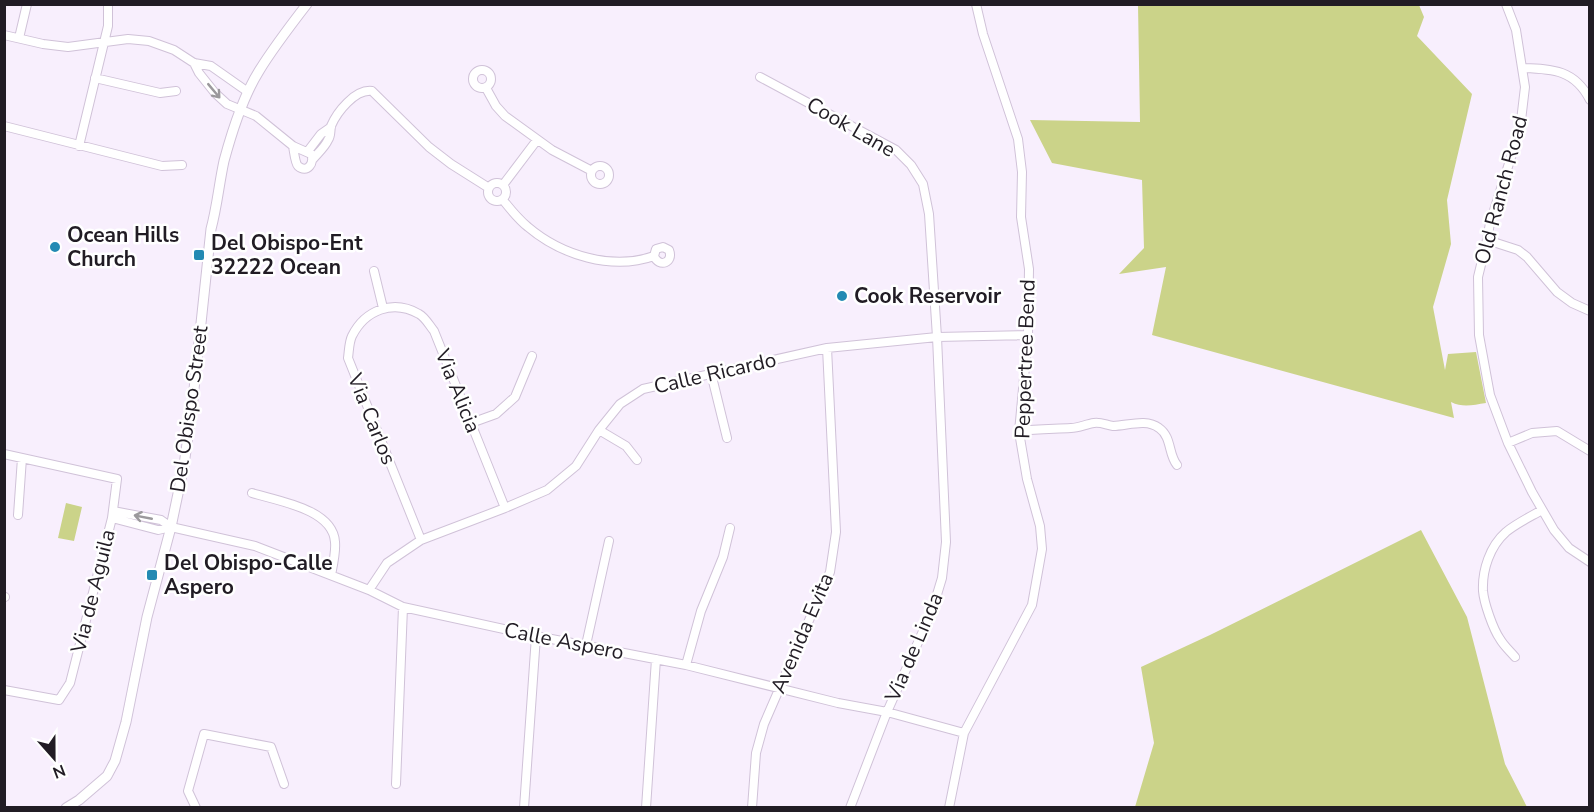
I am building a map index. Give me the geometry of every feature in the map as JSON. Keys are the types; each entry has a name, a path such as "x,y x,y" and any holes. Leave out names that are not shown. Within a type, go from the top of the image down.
{"main road":[{"name":"Del Obispo Street","path":"66,807 82,804 107,776 126,722 147,617 171,527 184,465 211,229 224,162 248,92 281,38 307,4"}],"street":[{"path":"19,38 27,4"},
{"path":"79,146 108,26 108,4"},
{"name":"Peppertree Bend","path":"948,807 964,733 1032,604 1042,549 1040,526 1028,479 1020,431 1029,335 1029,268 1021,217 1022,172 1018,139 982,34 976,4"},
{"name":"Old Ranch Road","path":"1506,4 1516,30 1526,87 1520,129 1490,223 1478,277 1479,335 1490,395 1508,443 1554,530 1569,548 1590,562"},
{"path":"4,34 43,44 68,47 128,39 149,41 174,50 194,63 211,66 248,92"},
{"path":"194,63 215,93 227,104 256,116 293,146 308,151 313,159"},
{"path":"1523,68 1549,69 1565,74 1577,81 1590,100"},
{"name":"Cook Lane","path":"760,77 889,145 911,165 923,184 929,214 937,337"},
{"path":"95,78 160,93 176,91"},
{"path":"486,88 496,106 506,116 537,140 592,171"},
{"path":"293,146 298,166 308,167 330,139 331,127 340,111 353,97 365,90 372,91 429,147 489,188"},
{"path":"4,126 162,166 182,165"},
{"path":"308,151 321,134 331,127"},
{"path":"503,185 537,140"},
{"path":"495,183 503,185 506,195 503,200 497,202 491,200 488,194 489,188 495,183"},
{"path":"503,200 529,228 562,249 610,261 640,261 654,256"},
{"path":"1487,240 1518,250 1527,257 1557,292 1572,303 1590,311"},
{"path":"374,272 382,308"},
{"name":"Via Alicia","path":"382,308 401,306 420,314 434,331 505,508"},
{"name":"Via Carlos","path":"382,308 362,319 351,337 348,358 421,540"},
{"name":"Calle Ricardo","path":"369,590 387,563 421,540 547,490 576,466 599,430 620,404 643,389 827,348 937,337 1029,335"},
{"name":"Via de Linda","path":"850,807 887,712 932,611 942,578 946,542 937,337"},
{"name":"Avenida Evita","path":"752,807 756,753 764,724 830,572 836,532 827,348"},
{"path":"471,423 496,414 515,397 532,356"},
{"path":"711,373 727,438"},
{"path":"1020,431 1072,428 1096,423 1112,426 1143,423 1154,425 1165,434 1177,465"},
{"path":"599,430 626,446 637,460"},
{"path":"1508,443 1532,433 1557,432 1590,451"},
{"path":"4,454 22,458 18,515"},
{"name":"Via de Aguila","path":"4,690 59,700 70,682 112,514 117,479 22,458"},
{"path":"252,493 313,512 328,523 336,542 331,575"},
{"path":"1515,657 1500,639 1491,618 1483,592 1484,576 1491,552 1497,542 1506,532 1542,510"},
{"name":"Calle Aspero","path":"112,514 158,530 171,527 255,546 369,590 403,607 656,659 837,703 887,712 964,733"},
{"path":"686,666 701,612 723,557 730,528"},
{"path":"586,645 609,541"},
{"path":"396,784 403,607"},
{"path":"524,807 536,636"},
{"path":"646,807 656,659"},
{"path":"196,807 188,790 204,734 271,747 284,784"}],"green space":[{"path":"1138,5 1419,5 1424,17 1417,36 1472,94 1447,200 1451,244 1433,307 1445,370 1448,354 1476,352 1486,403 1464,405 1451,402 1454,418 1152,335 1166,267 1119,274 1144,248 1142,180 1052,163 1030,120 1140,122"},
{"path":"66,503 82,507 74,541 58,538"},
{"path":"1421,530 1467,617 1505,764 1527,807 1135,807 1154,743 1141,667"}],"place":[{"name":"Ocean Hills Church","path":"55,247"},
{"name":"Del Obispo-Ent 32222 Ocean","path":"199,255"},
{"name":"Cook Reservoir","path":"842,296"},
{"name":"Del Obispo-Calle Aspero","path":"152,575"}]}
